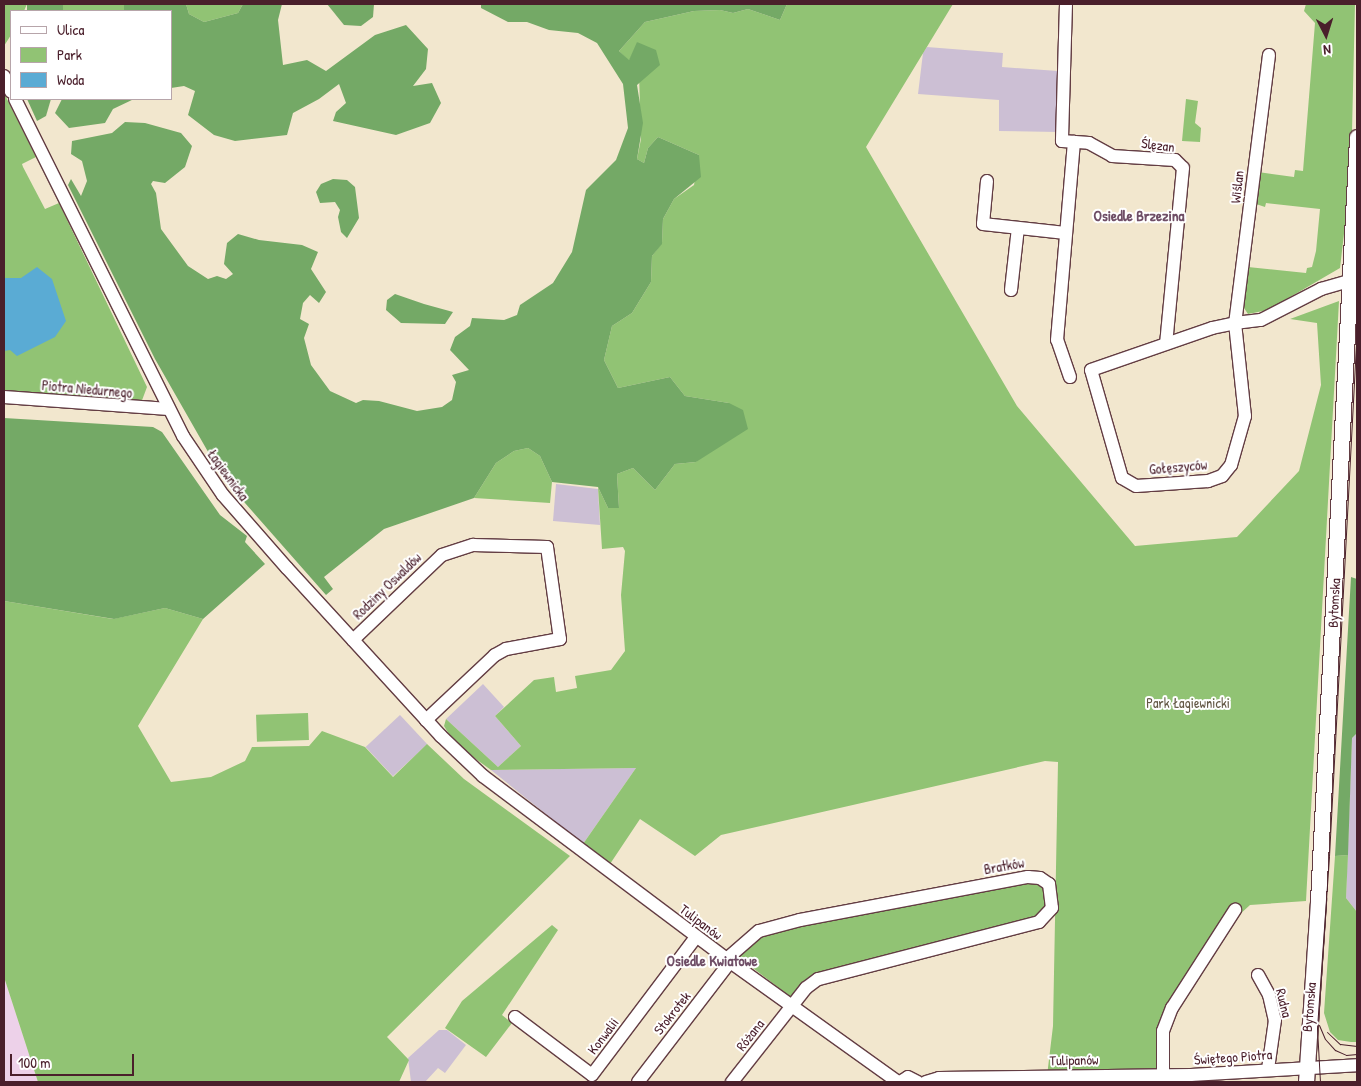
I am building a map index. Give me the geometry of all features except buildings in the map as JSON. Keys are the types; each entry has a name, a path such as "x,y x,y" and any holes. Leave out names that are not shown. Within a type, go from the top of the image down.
{"main road":[{"name":"Bytomska","path":"1306,1076 1336,573 1357,137"}],"street":[{"path":"1066,4 1062,141 1074,142 1057,340 1070,377"},
{"name":"Wiślan","path":"1235,323 1268,55"},
{"path":"4,76 10,90"},
{"name":"Łagiewnicka","path":"15,100 169,409 223,495 426,720 466,761 513,800"},
{"name":"Ślęzan","path":"1074,142 1089,143 1112,156 1175,160 1183,168 1166,343"},
{"path":"987,181 983,224 1066,233"},
{"path":"1011,290 1018,228"},
{"path":"1166,343 1235,323 1262,320 1321,289 1349,281"},
{"name":"Gołęszyców","path":"1166,343 1091,370 1120,474 1126,482 1136,486 1215,479 1230,465 1245,416 1235,323"},
{"name":"Piotra Niedurnego","path":"4,397 169,409"},
{"name":"Rodziny Oswaldów","path":"353,640 424,569 458,547 489,544 547,548 560,640 506,649 495,655 426,720"},
{"name":"Tulipanów","path":"513,800 791,1007 899,1082"},
{"name":"Bratków","path":"729,961 751,937 768,927 1028,877 1040,878 1049,884 1052,902 1043,920 826,976 806,988 791,1007"},
{"path":"1163,1076 1163,1032 1172,1008 1235,910"},
{"name":"Konwalii","path":"515,1016 592,1075 696,937"},
{"name":"Stokrotek","path":"638,1082 729,961"},
{"name":"Rudna","path":"1258,975 1269,995 1275,1020 1268,1069"},
{"name":"Różana","path":"732,1082 791,1007"},
{"name":"Świętego Piotra","path":"1163,1076 1268,1069 1306,1076 1357,1065"},
{"name":"Tulipanów","path":"926,1082 938,1078 1163,1076"},
{"path":"899,1082 908,1077 918,1082"}],"shaded area":[{"path":"927,47 1003,53 1002,67 1058,71 1058,132 999,131 999,100 918,94 923,53"},
{"path":"556,484 598,489 600,525 553,521"},
{"path":"483,684 504,707 495,716 521,746 498,767 446,719"},
{"path":"400,715 427,744 393,776 366,747"},
{"path":"1357,733 1357,912 1346,898 1352,738"},
{"path":"636,768 583,844 491,770 499,770"},
{"path":"4,977 38,1082 4,1082"},
{"path":"439,1030 447,1030 466,1045 445,1073 438,1068 425,1082 411,1082 408,1058"}],"green space":[{"path":"4,4 27,4 24,10 10,10 10,37 4,46"},
{"path":"27,4 63,4 63,10 27,10"},
{"path":"63,4 124,4 124,10 63,10"},
{"path":"124,4 186,4 189,14 204,22 238,13 243,4 282,4 278,20 283,65 307,60 326,71 375,35 406,25 428,49 426,69 413,86 432,83 441,103 430,123 396,135 333,121 336,112 346,103 339,84 319,99 293,113 287,135 235,141 214,135 188,115 195,91 184,86 172,88 172,10 124,10"},
{"path":"186,4 243,4 238,13 204,22 189,14"},
{"path":"327,4 374,4 373,17 361,26 344,25"},
{"path":"481,4 787,4 780,20 748,9 733,13 720,10 694,11 645,22 619,51 629,60 637,42 656,50 660,65 637,85 643,123 637,159 644,163 648,148 658,137 699,155 701,177 674,199 663,219 662,244 652,256 651,282 632,313 612,326 604,360 618,388 670,377 685,396 729,403 743,410 748,429 696,462 675,464 655,490 633,468 617,474 619,508 608,508 598,487 552,482 540,456 528,448 514,451 496,463 474,498 384,529 324,577 333,589 326,595 223,478 155,359 68,185 71,179 81,196 87,181 82,161 71,154 72,141 112,133 125,122 145,123 181,133 192,146 185,167 165,183 153,181 151,184 156,193 161,229 188,266 208,279 217,276 226,279 233,274 224,264 227,243 238,234 259,240 302,245 318,252 311,269 326,292 319,303 310,295 303,303 300,319 309,324 304,338 311,365 330,391 356,403 363,400 379,401 417,411 442,407 452,400 456,382 452,375 469,370 450,350 455,337 470,326 472,318 504,320 517,315 520,305 553,283 572,252 586,190 616,160 628,128 623,84 597,43 578,33 549,30 527,22 508,22 481,8"},
{"name":"Park Łagiewnicki","path":"787,4 953,4 866,147 1017,406 1135,546 1237,537 1299,471 1321,385 1317,323 1290,319 1339,301 1306,901 1250,905 1215,937 1165,1027 1163,1076 1047,1076 1053,1026 1058,762 1045,761 721,835 695,856 640,819 608,867 583,844 636,768 491,770 455,744 444,726 446,719 498,767 521,746 495,716 534,680 554,677 556,692 577,688 575,676 611,670 625,651 621,595 625,551 623,547 602,549 598,487 608,508 619,508 617,474 633,468 655,490 675,464 696,462 729,403 685,396 670,377 618,388 604,360 612,326 632,313 651,282 652,256 662,243 663,219 674,199 694,185 699,155 658,137 648,148 644,163 637,159 641,139 638,42 629,61 619,51 645,22 694,11 720,10 733,13 748,9 780,20"},
{"path":"1306,4 1355,4 1351,174 1340,268 1268,310 1248,314 1244,308 1248,267 1306,273 1307,268 1312,267 1316,251 1320,209 1266,203 1265,207 1256,204 1258,172 1294,177 1295,170 1303,171 1315,23 1304,11"},
{"path":"4,93 36,157 22,164 23,167 45,209 59,203 147,387 141,403 4,392"},
{"path":"1186,99 1198,101 1195,123 1201,128 1200,142 1182,141"},
{"path":"27,100 51,100 46,116 37,121"},
{"path":"62,100 132,100 113,109 105,123 69,128 55,113"},
{"path":"333,179 347,180 355,187 359,218 347,238 341,232 338,217 340,210 335,202 320,203 316,192 321,184"},
{"path":"395,294 453,312 445,324 401,323 386,310 387,300"},
{"path":"4,418 153,427 162,432 220,515 247,536 245,542 265,564 203,619 165,608 114,619 4,601"},
{"path":"528,448 540,456 552,482 550,503 474,498 496,463 514,451"},
{"path":"1351,577 1357,579 1357,733 1352,738 1348,855 1335,856"},
{"path":"4,601 113,619 165,608 203,619 138,726 171,782 211,777 245,761 252,747 309,746 322,731 365,747 393,777 427,744 464,779 570,856 387,1037 409,1060 399,1082 38,1082 4,977"},
{"path":"308,713 309,740 257,742 256,715"},
{"path":"1348,855 1346,898 1357,912 1357,1042 1338,1040 1330,1032 1324,1013 1335,856"},
{"path":"1045,880 1048,915 826,976 792,998 737,956 759,931"},
{"path":"552,925 558,930 502,1015 512,1023 486,1057 445,1028 462,1001"}],"water":[{"path":"37,267 52,279 66,321 55,337 17,356 10,350 4,351 4,278 21,278"}],"tram line":[{"path":"1320,1082 1317,1028 1329,856 1357,326"},
{"path":"1319,1025 1325,1039 1335,1050 1346,1055 1357,1054"},
{"path":"1327,1032 1340,1044 1357,1046"}],"district":[{"name":"Osiedle Brzezina","path":"1139,216"},
{"name":"Osiedle Kwiatowe","path":"712,961"}]}
